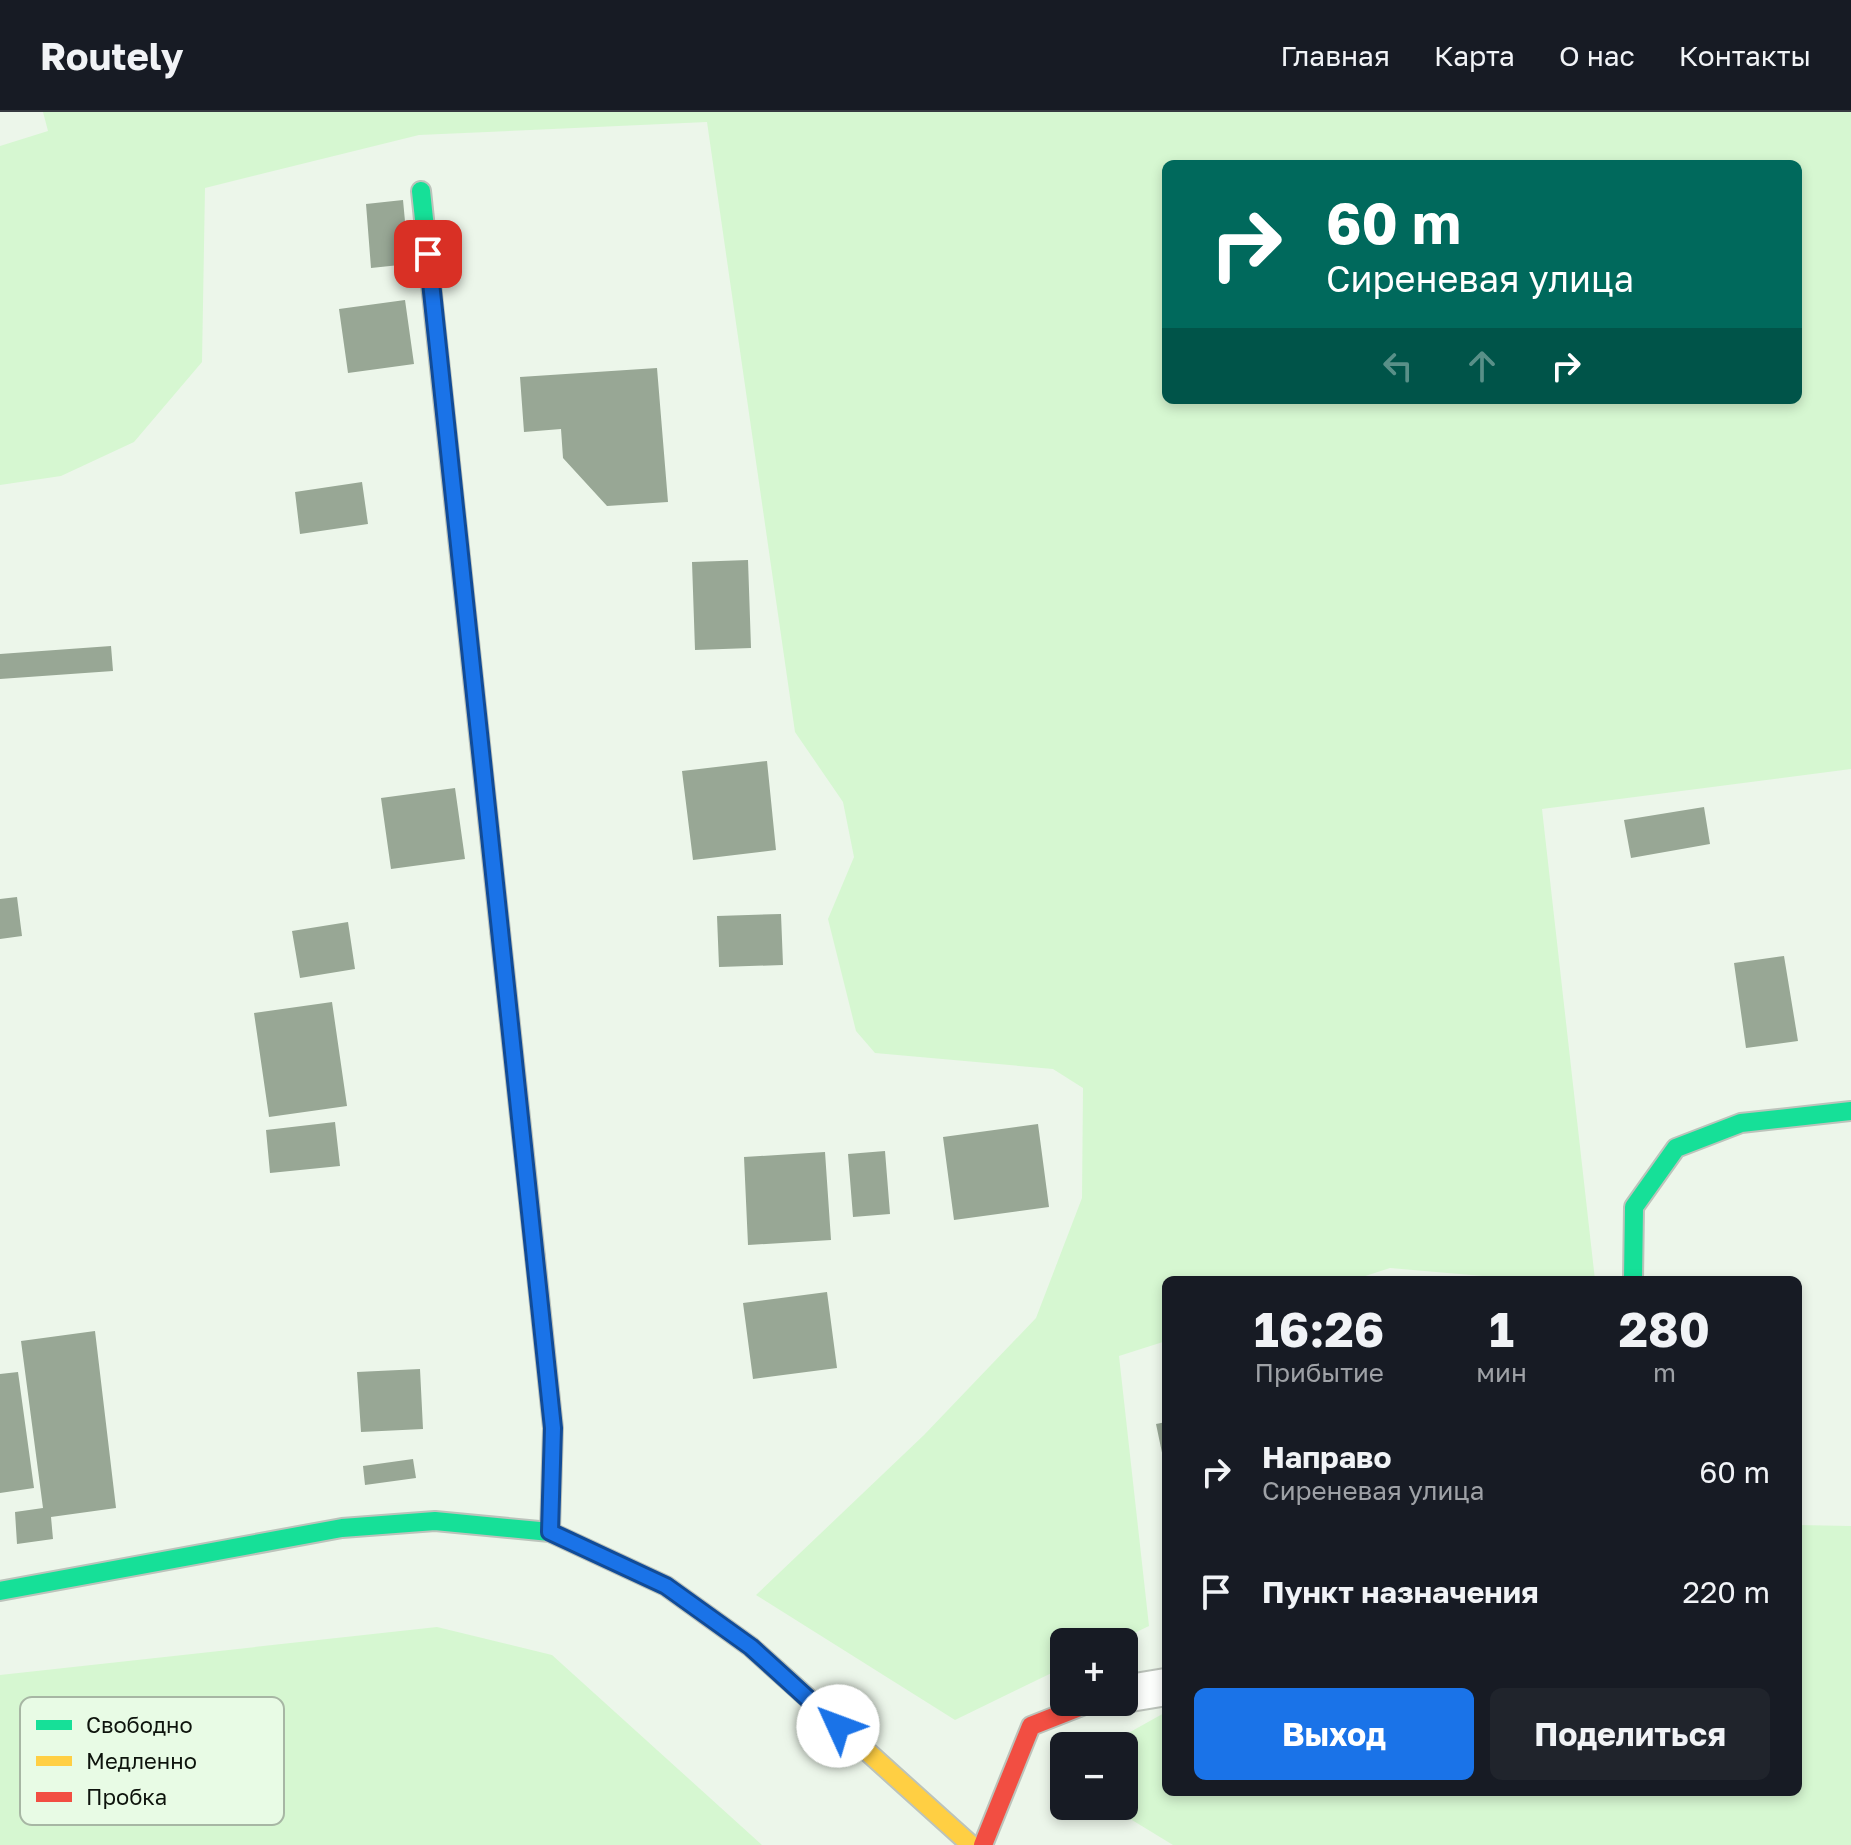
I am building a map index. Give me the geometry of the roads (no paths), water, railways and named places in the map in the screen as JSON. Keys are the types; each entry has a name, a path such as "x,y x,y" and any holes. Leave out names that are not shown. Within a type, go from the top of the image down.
{"street":[{"path":"421,191 553,1428 550,1532"},
{"path":"1633,1276 1634,1207 1676,1148 1741,1123 1851,1111"},
{"path":"0,1591 342,1528 435,1521 550,1532 666,1586 751,1647 971,1845"},
{"path":"1138,1692 1162,1688"},
{"path":"983,1845 1031,1726 1056,1716"}]}
